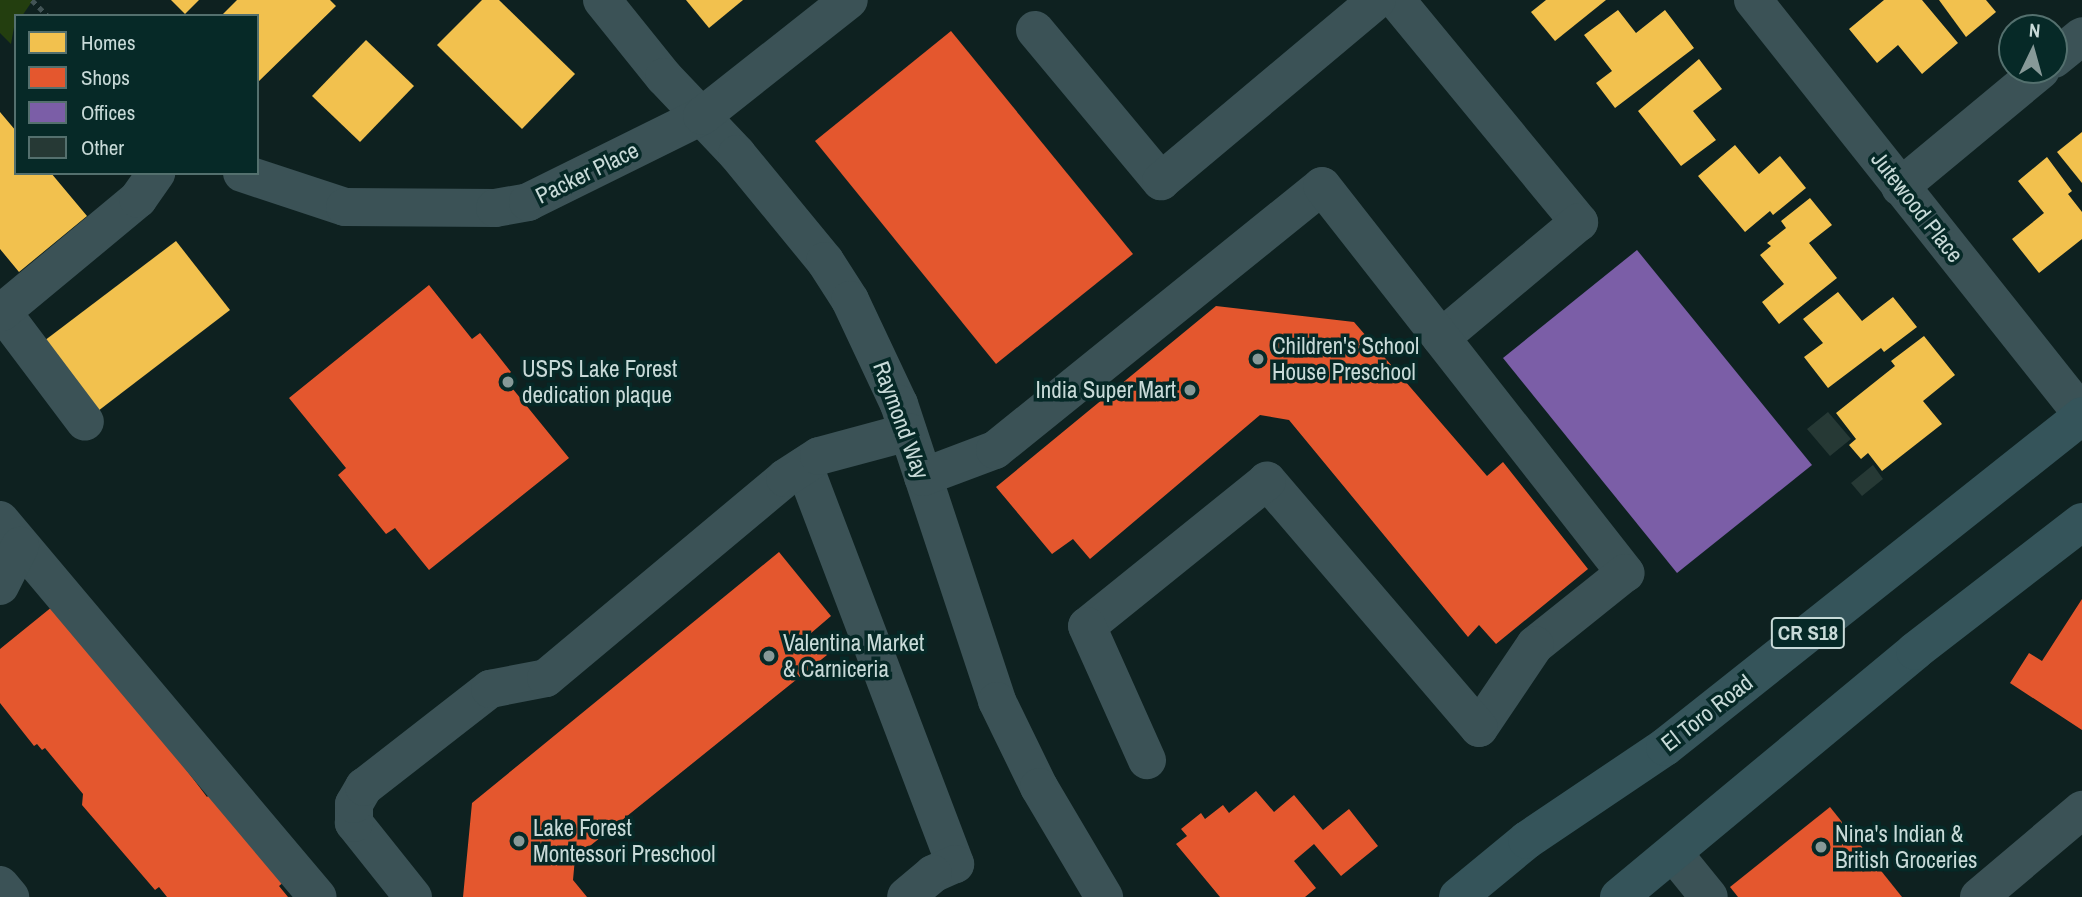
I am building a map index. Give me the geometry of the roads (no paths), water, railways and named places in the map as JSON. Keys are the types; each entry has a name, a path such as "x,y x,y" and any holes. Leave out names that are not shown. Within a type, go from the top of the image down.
{"main road":[{"name":"El Toro Road","path":"1458,897 1527,840 1665,747 2082,415"},
{"path":"1619,897 1915,651 2082,522"}],"street":[{"name":"Raymond Way","path":"602,0 664,77 702,116 825,261 872,341 908,432 997,701 1039,787 1104,897"},
{"name":"Packer Place","path":"248,175 345,207 495,208 528,202 702,116 849,0"},
{"path":"1035,30 1161,181 1377,0"},
{"path":"1396,0 1579,222 1441,338"},
{"name":"Jutewood Place","path":"1753,0 2082,415"},
{"path":"2068,48 2082,36"},
{"path":"1900,187 2024,84"},
{"path":"85,422 1,311 138,199 155,175"},
{"path":"923,477 995,450 1322,186 1625,573 1535,645 1479,728 1267,481 1087,626 1147,760"},
{"path":"413,897 354,823 354,804 364,787 490,689 546,678 786,478 818,456 908,432"},
{"path":"804,466 955,864 933,874 906,897"},
{"path":"0,586 10,533"},
{"path":"10,533 318,897"},
{"path":"1979,897 2082,810"},
{"path":"1674,853 1709,897"},
{"path":"0,885 10,897"}],"place":[{"name":"Children's School House Preschool","path":"1258,359"},
{"name":"USPS Lake Forest dedication plaque","path":"508,382"},
{"name":"India Super Mart","path":"1190,390"},
{"name":"Valentina Market & Carniceria","path":"769,656"},
{"name":"Lake Forest Montessori Preschool","path":"519,841"},
{"name":"Nina's Indian & British Groceries","path":"1821,847"}]}
